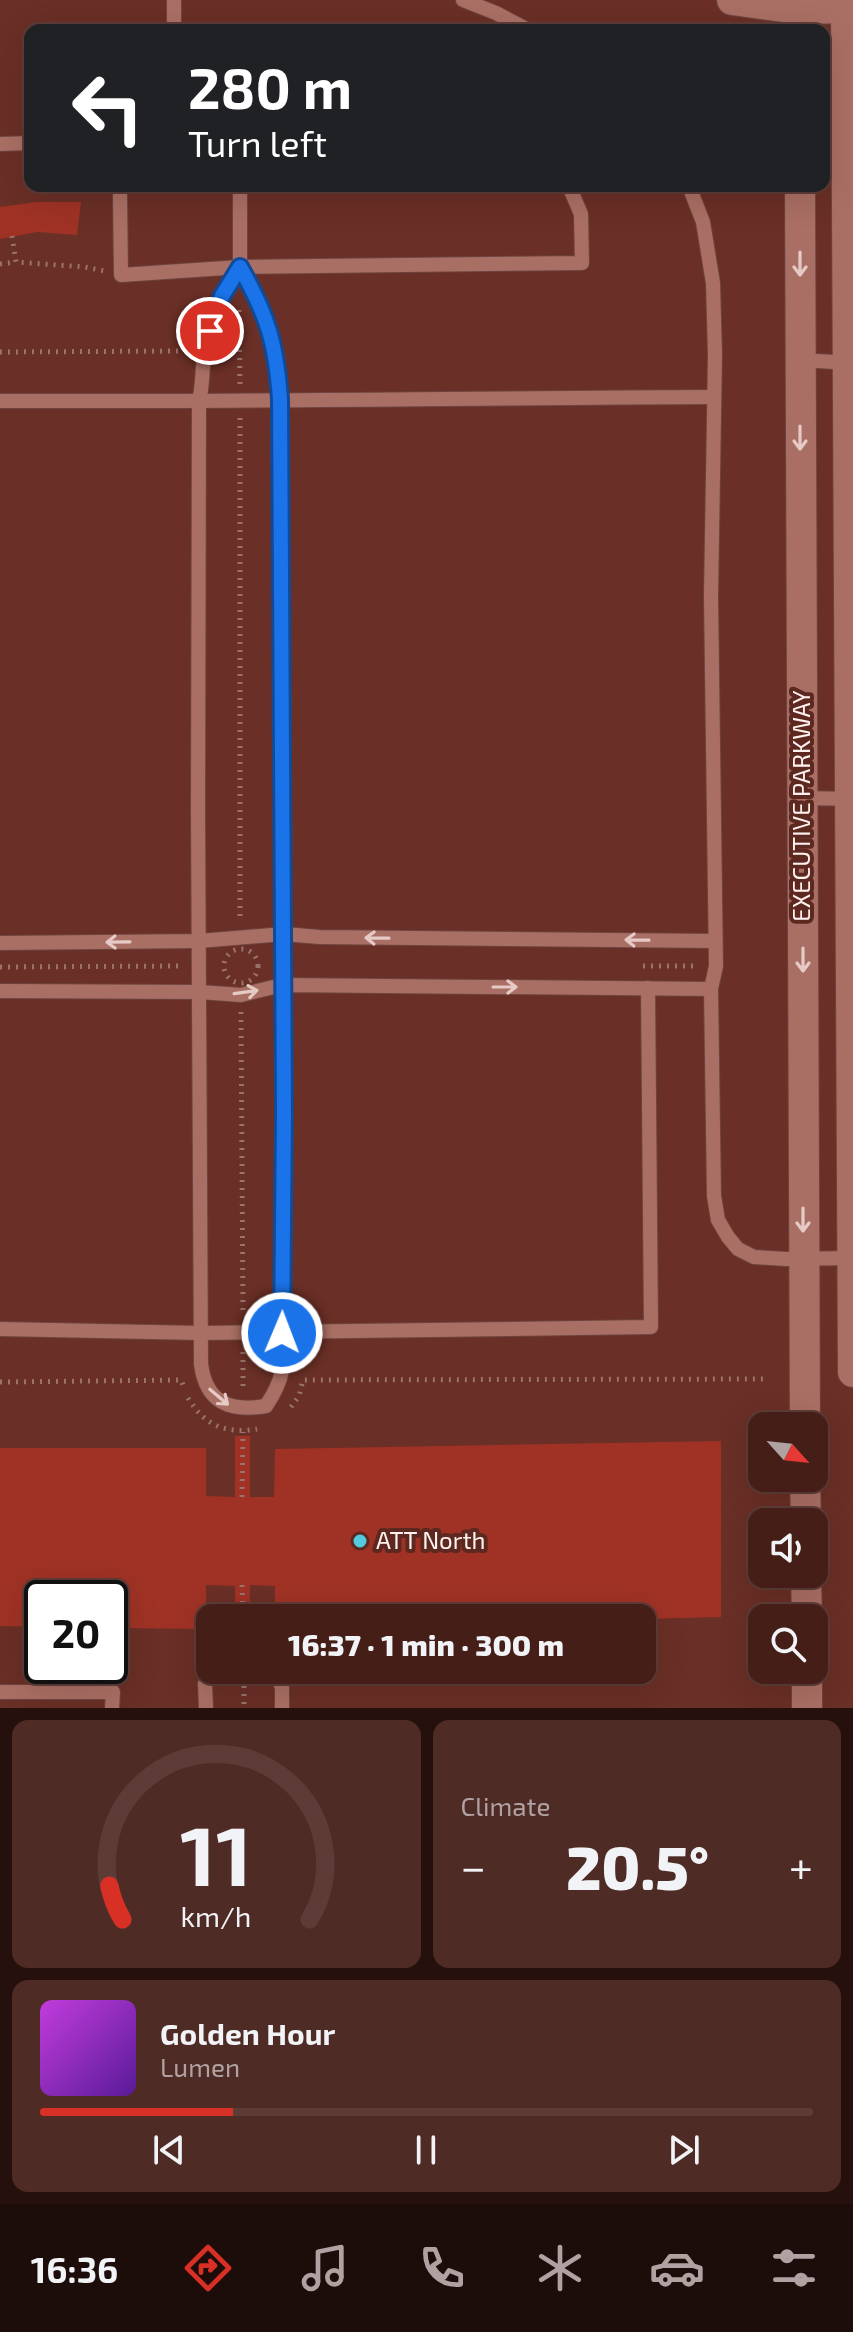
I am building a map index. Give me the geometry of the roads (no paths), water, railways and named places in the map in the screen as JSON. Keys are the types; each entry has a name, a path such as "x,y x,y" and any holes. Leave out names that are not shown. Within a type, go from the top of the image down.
{"street":[{"path":"732,0 800,20 850,9"},
{"name":"EXECUTIVE PARKWAY","path":"850,9 853,1372"},
{"name":"EXECUTIVE PARKWAY","path":"800,192 805,1412"},
{"path":"807,1684 807,1708"}],"lane":[{"path":"174,0 174,24"},
{"path":"463,0 517,24"},
{"path":"0,144 24,143"},
{"path":"240,192 240,267 258,298 272,337 280,399 284,934 284,1371 266,1406 243,1410 219,1401 203,1380 199,992 199,402 210,331 222,296 240,267"},
{"path":"120,195 121,275 240,267 582,263 581,214 572,192"},
{"path":"691,192 703,222 713,283 715,355 711,611 716,966 711,989 714,1196 718,1220 728,1237 738,1249 754,1257 853,1258"},
{"path":"800,360 850,363"},
{"path":"0,401 713,397"},
{"path":"802,798 851,799"},
{"path":"0,943 241,942 284,934 319,937 715,941"},
{"path":"0,991 199,992 282,985 711,989"},
{"path":"0,1329 282,1333 651,1327 648,988"},
{"path":"205,1684 206,1708"},
{"path":"281,1684 282,1708"},
{"path":"0,1692 113,1692 112,1708"}],"place":[{"name":"ATT North","path":"360,1541"}]}
